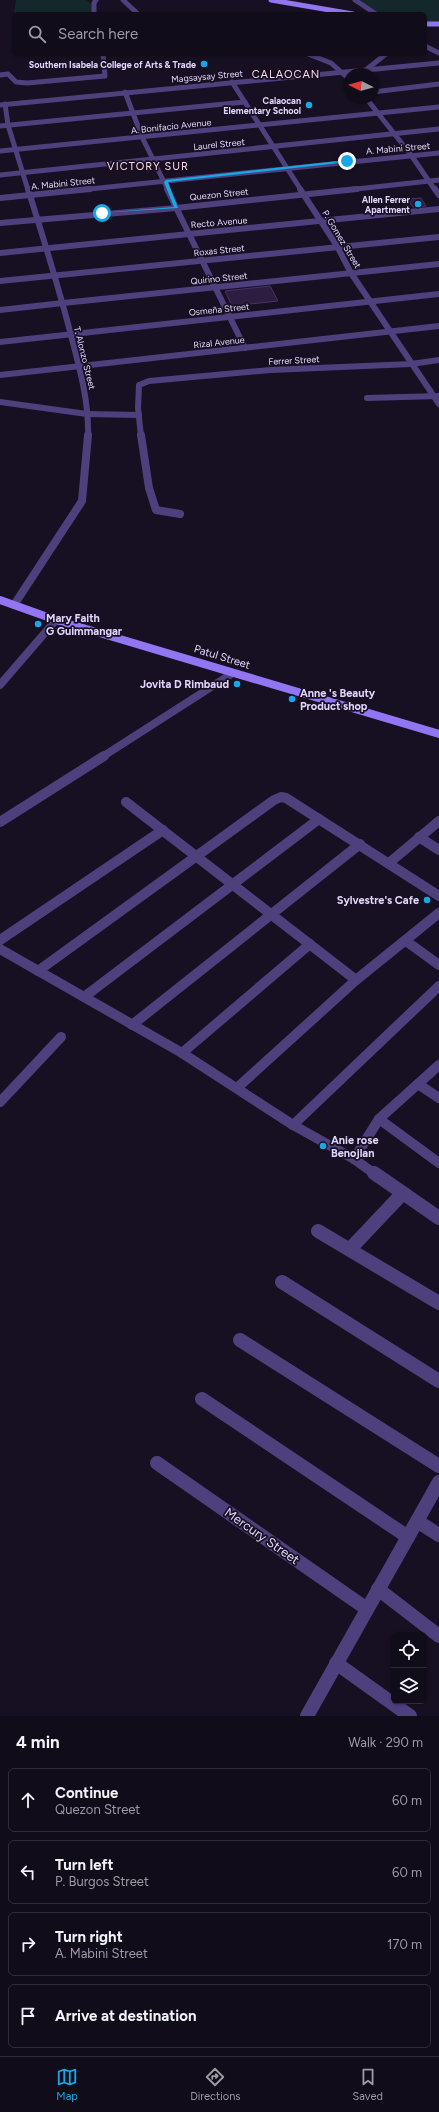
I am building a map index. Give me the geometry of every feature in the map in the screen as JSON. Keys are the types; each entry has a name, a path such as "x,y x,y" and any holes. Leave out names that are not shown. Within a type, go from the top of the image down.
{"main road":[{"path":"271,0 341,12"},
{"path":"427,24 439,24"},
{"name":"Patul Street","path":"0,600 56,620 439,734"}],"street":[{"path":"94,12 94,4 96,0"},
{"path":"123,0 136,12"},
{"path":"355,0 373,12"},
{"path":"427,45 432,44"},
{"path":"427,47 439,53"},
{"path":"0,75 8,74 16,82 27,83 105,76 106,71 103,56"},
{"path":"315,56 328,60 342,72"},
{"path":"369,68 384,56"},
{"name":"Magsaysay Street","path":"379,69 439,63"},
{"name":"Magsaysay Street","path":"3,104 342,72"},
{"name":"P. Gomez Street","path":"232,82 337,246 351,273 371,301 410,364 437,396 439,404"},
{"path":"379,91 439,84"},
{"path":"125,92 142,137 166,182 176,208 191,234 246,348"},
{"path":"0,126 245,102"},
{"name":"T. Alonzo Street","path":"3,104 8,126 62,303 79,367 87,414 86,472 82,501 14,605"},
{"path":"371,104 392,133 411,155 439,195"},
{"name":"A. Bonifacio Avenue","path":"0,151 439,107"},
{"name":"Laurel Street","path":"0,175 439,129"},
{"name":"A. Mabini Street","path":"0,198 166,182 287,167 439,153"},
{"name":"Quezon Street","path":"0,223 176,208 439,180"},
{"name":"Recto Avenue","path":"0,253 439,210"},
{"name":"Roxas Street","path":"0,281 337,246 439,237"},
{"name":"Quirino Street","path":"0,310 439,264"},
{"name":"Osmeña Street","path":"0,342 439,294"},
{"name":"Rizal Avenue","path":"0,375 439,326"},
{"name":"Ferrer Street","path":"139,415 138,387 149,381 271,370 410,364 439,360"},
{"path":"366,398 437,396"},
{"path":"0,402 87,414 139,415 145,468 154,508 162,513 180,514"},
{"path":"0,685 56,620"},
{"path":"0,822 234,673"},
{"path":"38,971 278,798 286,798 439,896"},
{"path":"126,802 356,980"},
{"path":"84,997 319,819"},
{"path":"388,863 439,821"},
{"path":"0,940 163,830"},
{"path":"420,837 439,850"},
{"path":"132,1025 360,844"},
{"path":"238,1088 356,980 439,913"},
{"path":"406,940 439,965"},
{"path":"182,1053 310,944"},
{"path":"0,949 182,1053 293,1125 354,1158 439,1218"},
{"path":"293,1125 439,986"},
{"path":"0,1102 61,1038"},
{"path":"354,1158 379,1119 439,1064"},
{"path":"418,1084 439,1098"},
{"path":"379,1119 439,1162"},
{"path":"350,1249 403,1193"},
{"path":"318,1231 439,1303"},
{"path":"282,1282 439,1381"},
{"path":"240,1340 439,1466"},
{"path":"202,1399 408,1537"},
{"name":"Mercury Street","path":"157,1463 367,1609"},
{"path":"307,1716 439,1482"},
{"path":"417,1521 439,1535"},
{"path":"378,1589 439,1636"},
{"path":"336,1663 410,1716"}],"green space":[{"path":"16,0 86,0 92,4 94,12 14,12"},
{"path":"357,0 439,0 439,23 427,23 427,12 378,12"}],"building":[{"name":"Allen Ferrer Apartment","path":"421,198 426,206 413,207 407,199"},
{"path":"270,286 278,301 232,306 225,291"}],"place":[{"name":"Southern Isabela College of Arts & Trade","path":"204,64"},
{"name":"Calaocan Elementary School","path":"309,105"},
{"name":"Allen Ferrer Apartment","path":"418,204"},
{"name":"Mary Faith G Guimmangar","path":"38,624"},
{"name":"Jovita D Rimbaud","path":"237,684"},
{"name":"Anne 's Beauty Product shop","path":"292,699"},
{"name":"Sylvestre's Cafe","path":"427,900"},
{"name":"Anie rose Benojlan","path":"323,1146"}],"district":[{"name":"CALAOCAN","path":"286,74"},
{"name":"VICTORY SUR","path":"148,166"}],"route":[{"path":"102,213 176,208 166,182 347,161"}]}
